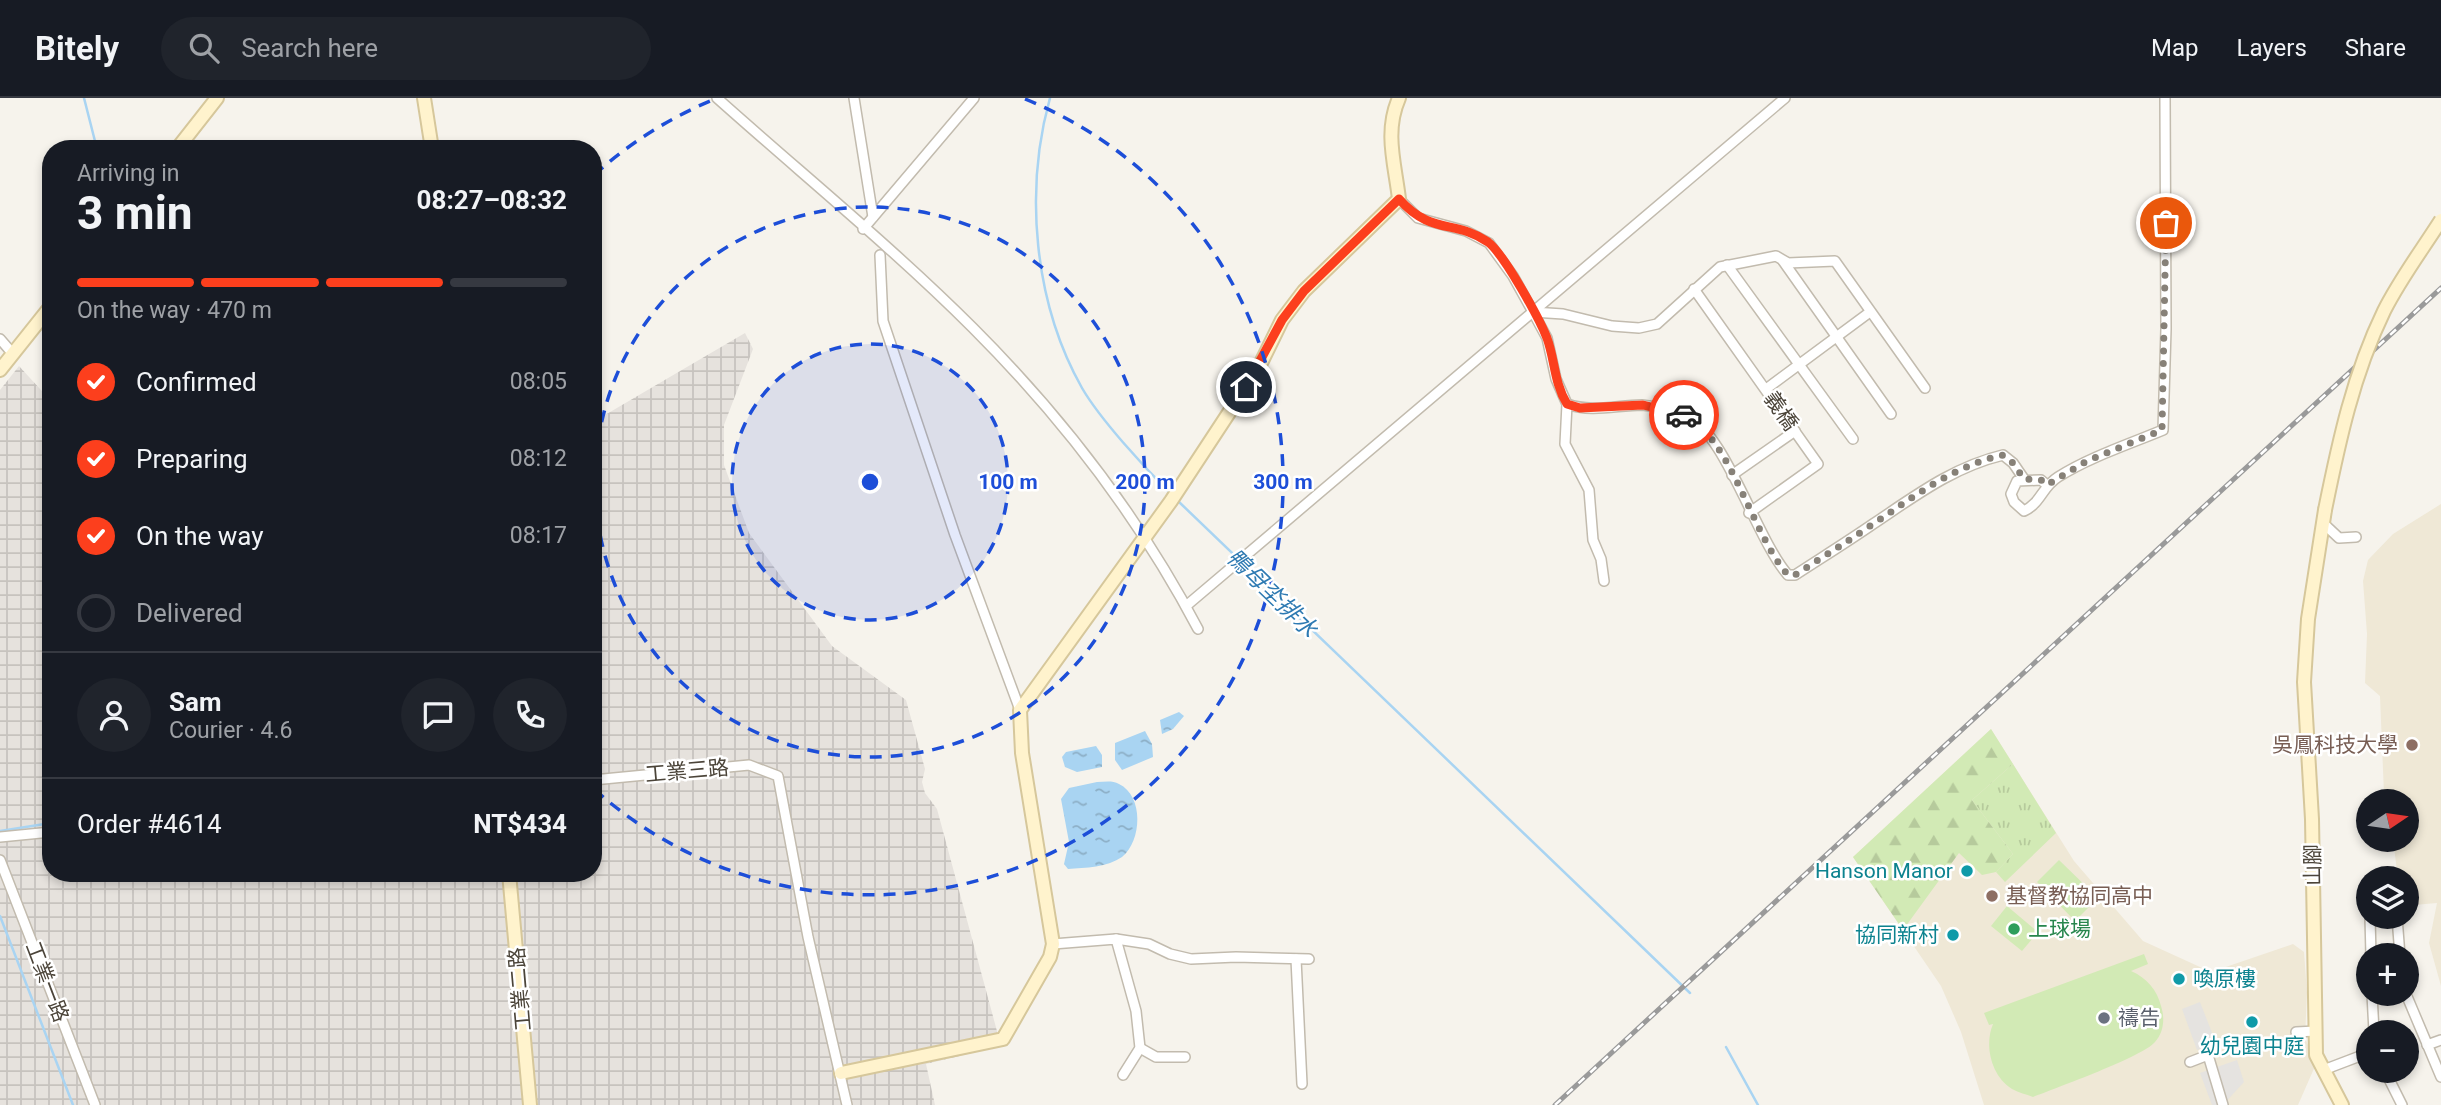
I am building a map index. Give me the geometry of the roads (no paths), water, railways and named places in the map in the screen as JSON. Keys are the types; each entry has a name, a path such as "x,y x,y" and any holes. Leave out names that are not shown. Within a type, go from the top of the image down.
{"street":[{"path":"184,140 217,98"},
{"path":"424,98 431,140"},
{"path":"717,98 974,329 1059,423 1144,539 1198,629"},
{"path":"854,98 873,217"},
{"path":"863,229 974,98"},
{"path":"1399,98 1392,114 1391,141 1399,199 1418,218 1466,231 1489,243 1514,276 1547,338 1556,379 1567,404 1564,415 1565,444 1589,490 1593,540 1601,559 1604,581"},
{"path":"1186,606 1785,98"},
{"path":"2047,485 2041,480 2017,481 2011,494 2014,502 2024,511 2036,505 2047,485 2087,461 2162,430 2166,316 2165,98"},
{"path":"1020,710 1171,501 1259,368 1282,320 1304,291 1399,199"},
{"name":"山腳","path":"2342,1105 2326,1069 2316,1055 2312,818 2304,682 2308,619 2324,516 2345,414 2368,347 2386,308 2441,220"},
{"path":"848,1105 841,1073 1003,1039 1050,957 1053,944 1022,753 1020,710 956,536 883,321 880,255"},
{"path":"1533,312 1563,314 1612,326 1639,328 1657,324 1720,267 1776,256 1788,263 1835,261 1925,388"},
{"path":"1781,259 1891,414"},
{"name":"義橋","path":"1727,265 1853,439"},
{"name":"義橋","path":"1694,289 1818,464 1749,513"},
{"path":"1766,389 1870,312"},
{"path":"0,370 42,317"},
{"path":"0,339 13,354"},
{"path":"1567,404 1580,408 1643,405 1687,415 1703,428 1720,450 1749,513 1788,575 1795,575 1933,482 1982,460 2003,455 2013,463 2024,479"},
{"path":"1732,475 1795,431"},
{"path":"2324,516 2332,534 2339,538 2356,537"},
{"name":"工業三路","path":"602,779 749,765 778,775 808,937 841,1073"},
{"path":"0,837 42,833"},
{"name":"工業一路","path":"0,860 94,1105"},
{"name":"工業二路","path":"510,882 530,1105"},
{"path":"1053,944 1116,939 1149,944 1170,954 1191,959 1310,959"},
{"path":"1116,939 1136,1011 1140,1048 1123,1075"},
{"path":"1296,959 1302,1084"},
{"path":"2411,1006 2441,1077"},
{"path":"2296,1032 2316,1031"},
{"path":"2427,1045 2441,1040"},
{"path":"1140,1048 1156,1056 1185,1057"},
{"path":"2190,1062 2208,1055 2223,1105"},
{"path":"2326,1069 2356,1058"},
{"path":"2391,1083 2402,1105"}],"water":[{"path":"1179,712 1184,716 1173,729 1162,734 1160,720"},
{"path":"1145,731 1152,744 1153,757 1122,770 1115,760 1115,743"},
{"path":"1096,746 1102,755 1102,767 1077,772 1065,767 1062,757 1066,752"},
{"path":"1097,782 1116,783 1133,798 1137,819 1133,841 1122,857 1110,863 1068,869 1064,864 1069,842 1061,799 1069,788"}],"waterway":[{"path":"84,98 95,140"},
{"name":"鴨母坔排水","path":"1050,98 1037,171 1036,208 1038,246 1053,320 1066,355 1090,400 1123,442 1171,494"},
{"name":"鴨母坔排水","path":"1178,501 1690,993"},
{"path":"0,831 42,824"},
{"path":"0,916 73,1105"},
{"name":"鴨母坔排水","path":"1726,1047 1758,1105"}],"railway":[{"path":"1555,1105 2441,288"}],"place":[{"name":"吳鳳科技大學","path":"2412,745"},
{"name":"Hanson Manor","path":"1967,871"},
{"name":"基督教協同高中","path":"1992,896"},
{"name":"上球場","path":"2014,929"},
{"name":"協同新村","path":"1953,935"},
{"name":"喚原樓","path":"2179,979"},
{"name":"禱告","path":"2104,1018"},
{"name":"幼兒園中庭","path":"2252,1022"}]}
